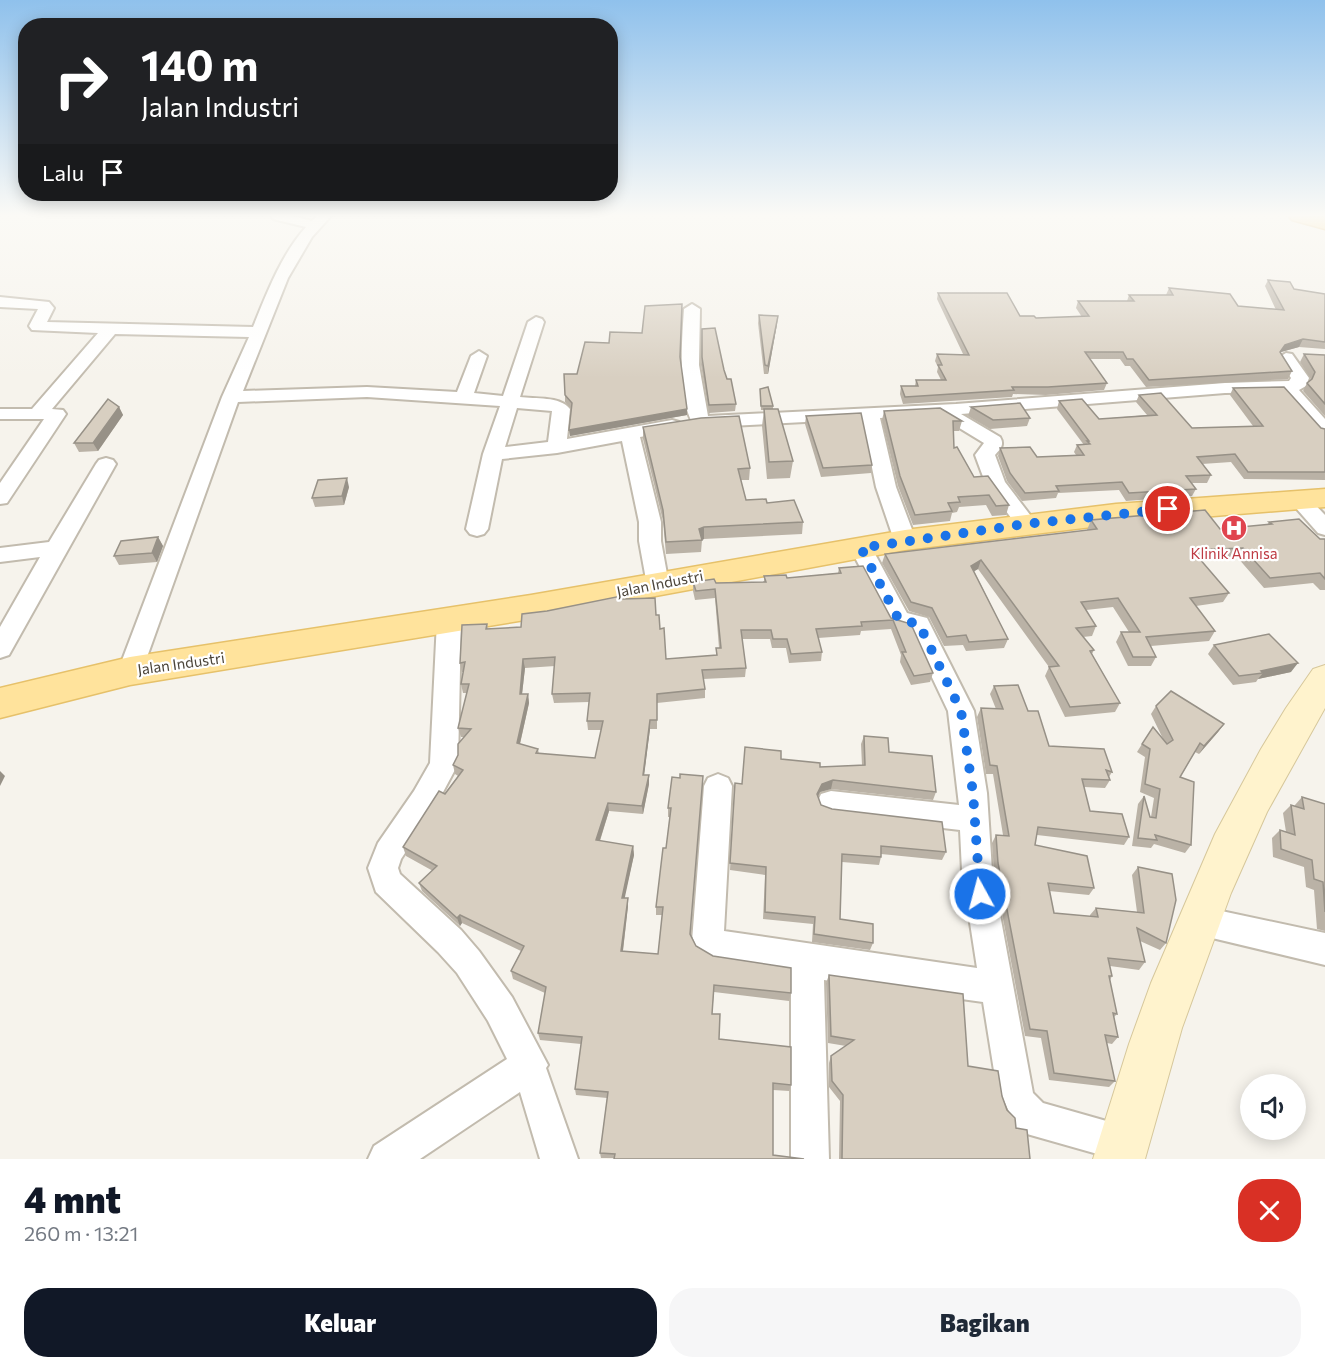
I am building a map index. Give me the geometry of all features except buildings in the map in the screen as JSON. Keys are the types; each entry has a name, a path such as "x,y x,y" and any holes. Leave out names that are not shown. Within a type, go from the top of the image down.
{"main road":[{"name":"Jalan Industri","path":"0,703 130,671 449,621 905,540 1026,524 1312,498"}],"street":[{"path":"130,671 231,397 248,366 258,332 287,270"},
{"path":"0,302 44,305 46,308 38,327 258,332"},
{"path":"692,309 688,355 690,380 700,422"},
{"path":"477,529 494,454 536,322"},
{"path":"39,412 109,330"},
{"path":"463,398 479,356"},
{"path":"494,454 557,447 700,422 942,410 1225,388 1286,386 1300,382 1300,378 1286,358 1305,357"},
{"path":"1286,386 1325,430"},
{"path":"231,397 367,392 463,398 561,408 557,447"},
{"path":"942,410 993,441 985,455 986,462 994,478 1026,524"},
{"path":"0,414 39,412 57,414 0,498"},
{"path":"869,414 886,487 905,540"},
{"path":"630,433 650,522 650,541 658,585"},
{"path":"0,649 106,464"},
{"path":"1312,498 1325,528"},
{"path":"0,555 56,548"},
{"path":"861,548 899,620 919,624 961,711 975,819 977,871 1017,1102 1033,1119 1122,1151 1158,1029 1198,921 1254,799 1295,725 1325,679"},
{"path":"449,621 444,764 424,800 388,853 383,868 387,882 468,962 511,1028 530,1065 559,1159"},
{"path":"718,786 708,941 713,945 807,961 996,987"},
{"path":"831,803 975,819"},
{"path":"1198,921 1325,949"},
{"path":"807,961 810,1159"},
{"path":"387,1159 530,1065"}],"place":[{"name":"Klinik Annisa","path":"1234,528"}],"route":[{"path":"980,894 973,793 961,711 919,624 899,620 861,548 1026,524 1168,509"}]}
